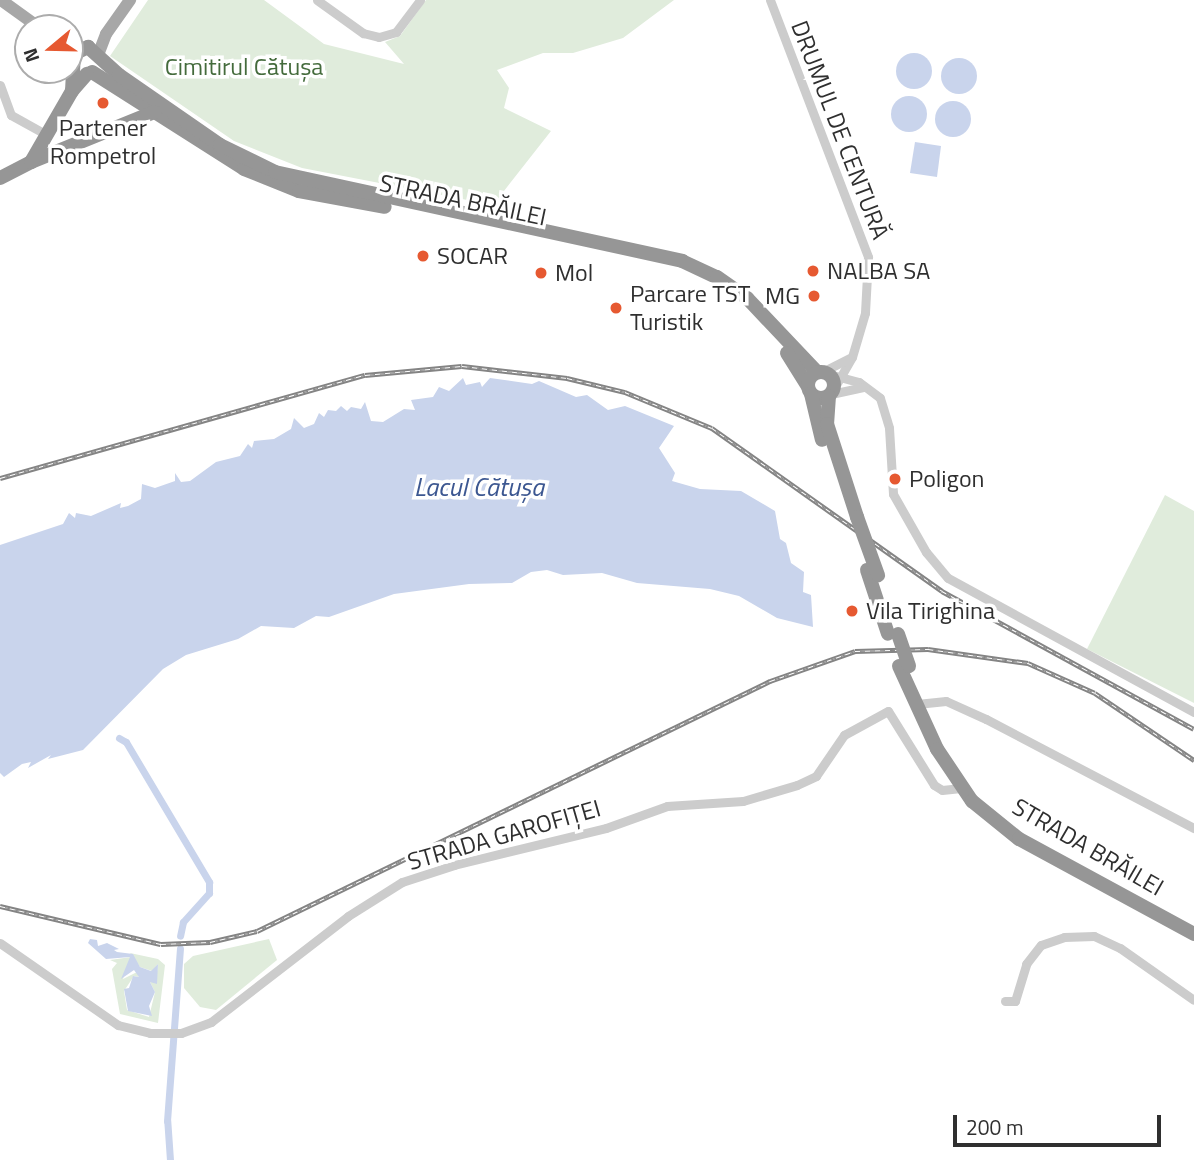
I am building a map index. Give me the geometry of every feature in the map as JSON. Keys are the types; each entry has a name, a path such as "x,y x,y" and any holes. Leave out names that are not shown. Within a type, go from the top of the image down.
{"highway":[{"name":"STRADA BRĂILEI","path":"84,54 99,57 220,145 275,172 660,255 705,270 747,298 821,372 834,381 827,424 852,516"},
{"path":"31,162 72,91 89,73 99,57"},
{"name":"STRADA BRĂILEI","path":"84,66 89,73 155,112 215,154 299,191 634,258 701,277 761,321 809,390 917,704 961,788 1018,839 1194,934"},
{"path":"72,91 73,84"},
{"path":"0,178 31,162 155,112"},
{"path":"821,372 809,390 822,399 831,393"}],"main road":[{"path":"1,0 20,14"},
{"path":"99,57 106,34 130,0"},
{"path":"84,47 106,34"}],"street":[{"path":"317,0 363,33 379,37 396,32 420,0"},
{"name":"DRUMUL DE CENTURĂ","path":"770,0 868,257 869,291 852,357 831,393"},
{"path":"0,85 11,115 47,135"},
{"path":"821,372 852,357 856,375 880,398 888,420 893,494 942,572 978,597 1194,712"},
{"path":"821,372 842,376 869,387"},
{"path":"831,393 869,387"},
{"path":"917,704 946,701 986,719 1194,828"},
{"name":"STRADA GAROFIȚEI","path":"0,943 118,1025 181,1033 211,1022 348,916 402,883 454,864 606,828 667,806 743,802 797,785 817,776 844,735 888,710 934,785 942,790 961,788"},
{"path":"1005,1001 1015,1001 1026,964 1041,945 1064,937 1094,936 1121,948 1194,1000"}],"green space":[{"name":"Cimitirul Cătușa","path":"148,0 264,0 324,44 404,64 385,42 400,36 426,0 674,0 623,38 573,53 543,53 497,70 509,88 504,108 551,131 493,205 302,168 234,141 110,56"},
{"path":"1165,495 1194,511 1194,703 1087,649"},
{"path":"269,939 277,960 216,1010 200,1007 184,988 184,964 193,956"},
{"path":"130,953 158,959 165,965 158,1023 120,1014 112,969 117,963 110,960 131,957 123,979 137,972 139,977 134,976 124,991 127,1010 149,1017 155,992 150,982 156,980 158,964 152,971 140,967"}],"water":[{"path":"914,53 927,58 932,71 927,84 914,89 901,84 896,71 901,58"},
{"path":"959,58 972,63 977,76 972,89 959,94 946,89 941,76 946,63"},
{"path":"909,96 922,101 927,114 922,127 909,132 896,127 891,114 896,101"},
{"path":"953,101 966,106 971,119 966,132 953,137 940,132 935,119 940,106"},
{"path":"915,142 941,146 937,177 910,173"},
{"name":"Lacul Cătușa","path":"463,378 466,385 480,382 482,387 490,378 532,384 539,381 576,397 587,395 608,410 625,406 674,426 659,448 675,473 672,481 700,489 741,491 775,511 780,539 786,543 791,563 804,572 803,592 811,595 813,627 777,618 739,596 710,589 637,583 602,573 563,575 547,570 531,572 512,583 469,584 394,594 329,617 316,616 294,628 261,626 238,639 186,655 163,669 83,750 48,759 51,755 28,768 31,762 22,764 4,777 0,773 0,545 63,524 69,513 75,518 76,513 91,516 121,503 120,508 128,506 141,499 142,484 155,488 175,481 175,473 181,482 190,481 216,462 240,456 248,444 252,448 254,441 274,439 291,429 294,418 304,428 314,424 319,413 324,417 328,410 336,411 341,406 347,411 351,407 361,409 365,402 371,421 383,422 404,409 415,410 411,400 433,397 439,387 449,391"},
{"path":"90,939 97,940 98,946 107,943 119,949 114,950 117,952 133,954 140,967 151,971 158,964 157,984 150,982 155,992 149,1006 152,1016 128,1011 124,989 129,988 133,976 139,977 134,970 121,979 130,957 106,959 88,943"}],"waterway":[{"path":"119,738 126,742 209,882 209,893 183,922 180,936"},
{"path":"170,1160 167,1121 180,948"}],"railway":[{"path":"0,478 365,375 462,366 567,378 625,392 712,428 942,591 1194,729"},
{"path":"0,906 161,944 210,942 257,931 770,681 855,651 928,649 1028,663 1095,693 1194,760"}],"place":[{"name":"Partener Rompetrol","path":"103,103"},
{"name":"SOCAR","path":"423,256"},
{"name":"NALBA SA","path":"813,271"},
{"name":"Mol","path":"541,273"},
{"name":"MG","path":"814,296"},
{"name":"Parcare TST Turistik","path":"616,308"},
{"name":"Poligon","path":"895,479"},
{"name":"Vila Tirighina","path":"852,611"}]}
